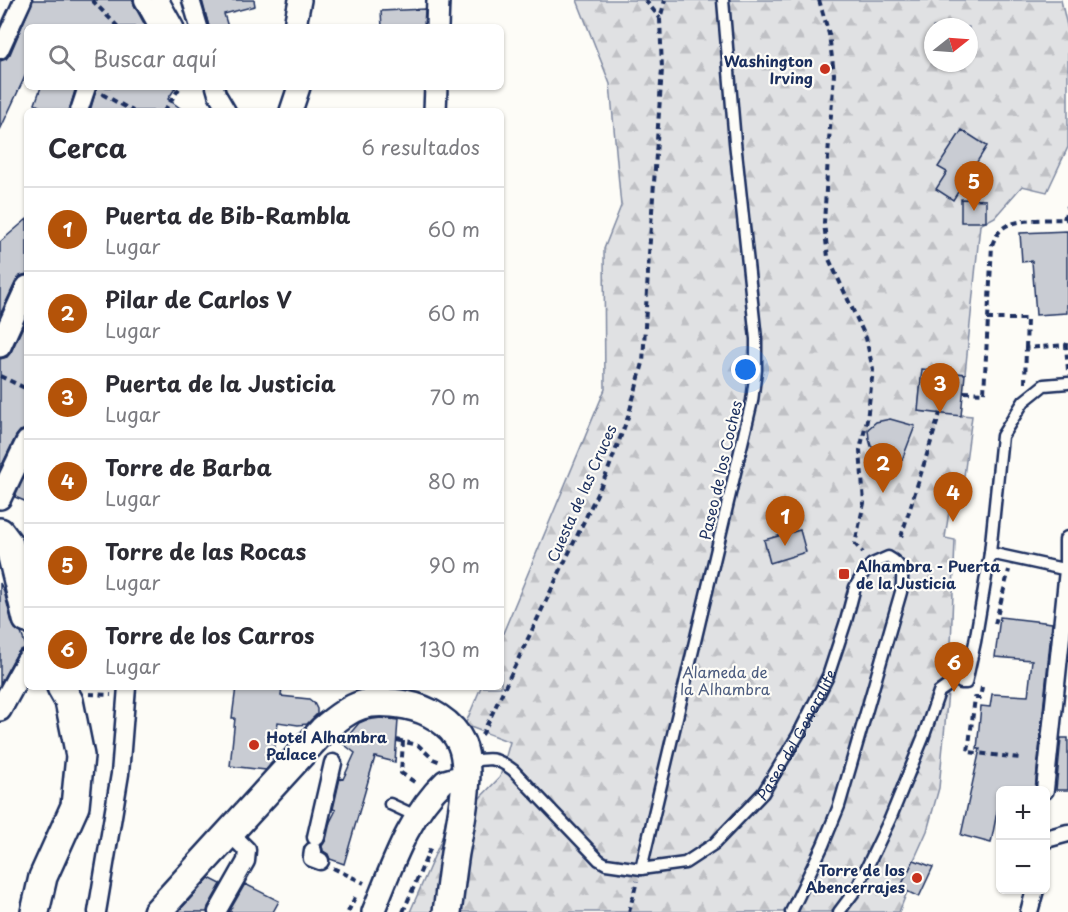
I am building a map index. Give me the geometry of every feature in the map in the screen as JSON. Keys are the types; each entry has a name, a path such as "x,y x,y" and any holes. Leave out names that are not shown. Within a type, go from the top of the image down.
{"street":[{"path":"0,50 23,0"},
{"path":"143,0 156,24"},
{"path":"160,0 173,24"},
{"path":"191,0 198,24"},
{"path":"297,24 300,0"},
{"path":"437,24 438,0"},
{"path":"81,108 92,90"},
{"path":"216,90 225,108"},
{"path":"292,108 298,90"},
{"path":"435,108 436,90"},
{"path":"0,346 24,294"},
{"path":"0,498 24,448"},
{"path":"0,532 9,544 14,574 24,609"},
{"path":"1045,786 1068,570 1068,540"},
{"path":"0,710 24,666"},
{"path":"35,912 44,877 75,806 80,756 69,701 72,690"},
{"path":"97,912 120,774 126,691"},
{"path":"157,912 323,730 362,695 411,706 432,714 450,727 462,743 460,768 464,796 447,912"},
{"path":"317,850 333,763"},
{"path":"373,912 416,816 460,768"},
{"path":"1050,837 1068,833"},
{"path":"218,912 246,861 247,850 237,840"},
{"path":"1029,912 1034,894"}],"lane":[{"name":"Paseo de los Coches","path":"640,869 752,401 756,370 756,339 735,142 723,0"},
{"path":"961,683 966,683 990,553 1002,436 1024,401 1044,385 1068,382"},
{"path":"990,553 1068,570"},
{"name":"Paseo del Generalife","path":"460,768 491,759 502,762 513,770 598,860 606,864 640,869 685,863 714,844 763,793 798,735 828,676 855,587 872,564 888,557 896,561 903,573 901,592 839,806 791,912"},
{"path":"839,912 856,888 890,819 939,692 949,685"},
{"path":"390,804 416,816"}],"path":[{"path":"92,0 115,24"},
{"path":"645,0 660,18"},
{"name":"Cuesta de las Cruces","path":"504,689 607,473 628,417 643,363 662,69 660,18 665,0"},
{"path":"819,0 829,34 834,74 824,223 828,257 866,338 873,370 867,420 860,450 864,503 855,544 864,554"},
{"path":"95,90 128,108"},
{"path":"166,108 178,90"},
{"path":"964,392 984,393 992,245 997,234 1005,226 1020,222 1066,219 1068,206"},
{"path":"987,319 1027,320 1024,401"},
{"path":"1026,348 1067,344 1068,375"},
{"path":"0,376 24,388"},
{"path":"901,537 940,413"},
{"path":"993,634 1012,558"},
{"path":"983,677 980,698 975,698 968,752 1020,758"},
{"path":"72,690 126,691"},
{"name":"Cuesta de las Cruces","path":"460,768 481,737 503,690"},
{"path":"397,740 418,745 433,759 460,768"},
{"path":"403,741 401,773 416,783"},
{"path":"403,912 431,847"},
{"path":"341,872 368,884"},
{"path":"629,912 637,880"}],"green space":[{"name":"Alameda de la Alhambra","path":"577,0 1061,0 1068,30 1068,147 1047,192 1022,186 995,217 980,225 965,374 922,370 918,411 972,416 960,506 950,505 945,538 955,540 950,671 939,788 927,831 900,888 907,892 899,912 459,912 475,803 500,777 510,742 465,725 480,690 504,690 504,631 605,389 604,249 621,206 610,84"},
{"path":"448,808 450,809 435,912 410,912 442,838"}],"building":[{"path":"33,0 133,0 144,24 24,24 24,78 0,130 0,61 6,59"},
{"path":"202,0 254,0 255,6 224,14 227,24 208,24"},
{"path":"425,9 424,24 382,24 381,11"},
{"path":"40,90 75,90 70,108 42,108 35,104"},
{"path":"96,90 174,90 168,99 180,108 91,108"},
{"path":"962,130 987,146 953,200 936,189 947,172 938,167"},
{"path":"961,199 986,200 986,222 961,222"},
{"path":"24,222 24,275 16,281 0,315 0,242"},
{"path":"1067,231 1067,313 1036,315 1032,261 1022,262 1020,233"},
{"path":"24,324 24,430 16,436 0,469 0,359 7,357"},
{"path":"922,369 965,374 961,416 918,411"},
{"path":"890,419 915,426 902,460 877,451 871,446 868,429 876,422"},
{"path":"24,478 24,501 15,497"},
{"path":"800,530 806,552 770,563 764,540"},
{"path":"0,583 12,623 21,633 24,641 24,649 16,655 0,684"},
{"path":"1000,617 1052,623 1035,786 996,786 996,817 991,843 961,835 980,749 977,749 981,706 990,707 992,694 1028,696 1032,660 995,657"},
{"name":"Hotel Alhambra Palace","path":"236,690 282,690 281,696 309,699 317,709 317,714 307,724 278,722 273,761 266,770 230,766 235,718 232,718"},
{"path":"381,718 398,720 395,762 375,757 344,864 330,859 322,846 336,810 333,809 340,778 343,779 355,753 342,743 359,723"},
{"path":"1061,738 1068,738 1068,790 1056,790"},
{"name":"Torre de los Abencerrajes","path":"914,860 933,867 919,897 900,888"},
{"path":"209,878 221,884 207,912 178,912"},
{"path":"245,884 279,901 273,912 229,912"}],"place":[{"name":"Washington Irving","path":"825,69"},
{"name":"Torre de las Rocas","path":"974,211"},
{"name":"Puerta de la Justicia","path":"940,413"},
{"name":"Pilar de Carlos V","path":"883,493"},
{"name":"Torre de Barba","path":"953,522"},
{"name":"Puerta de Bib-Rambla","path":"785,546"},
{"name":"Alhambra - Puerta de la Justicia","path":"844,574"},
{"name":"Torre de los Carros","path":"954,692"},
{"name":"Hotel Alhambra Palace","path":"254,745"},
{"name":"Torre de los Abencerrajes","path":"917,878"}]}
